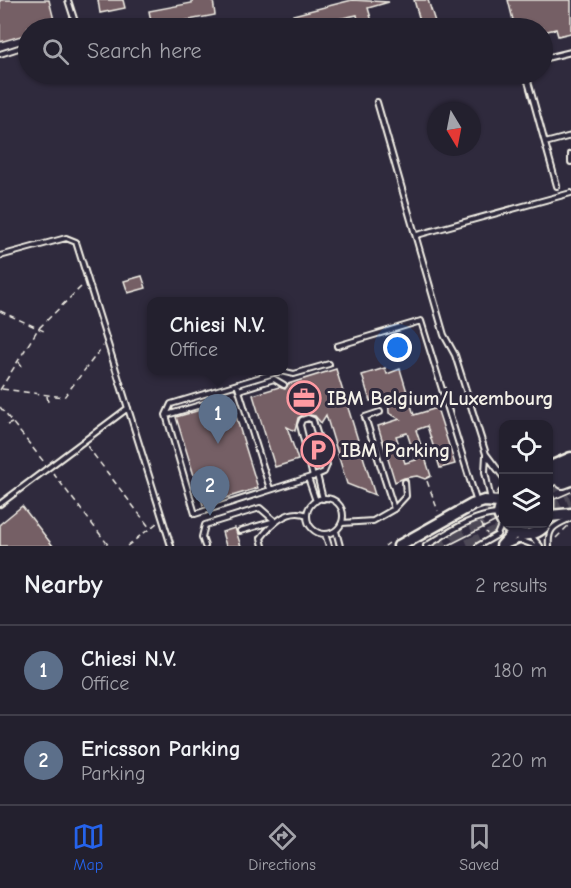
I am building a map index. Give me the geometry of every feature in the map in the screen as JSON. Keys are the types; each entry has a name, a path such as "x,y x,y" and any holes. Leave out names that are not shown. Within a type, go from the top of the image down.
{"main road":[{"path":"553,478 571,468"}],"street":[{"path":"553,466 571,458"},
{"path":"399,546 477,503 498,499"},
{"path":"553,518 571,516"},
{"path":"513,528 520,534"},
{"path":"503,546 520,534 538,531 540,528"}],"lane":[{"path":"68,0 74,18"},
{"path":"0,54 18,48"},
{"path":"553,56 571,52"},
{"path":"529,84 557,186"},
{"path":"377,102 444,335 455,355 486,454 501,474"},
{"path":"544,143 571,136"},
{"path":"571,154 571,162"},
{"path":"417,235 571,193"},
{"path":"0,256 66,238 76,242 90,279 171,546"},
{"path":"337,346 421,321 477,503"},
{"path":"288,373 294,374 329,364"},
{"path":"267,375 171,404 166,416 195,514 313,477 324,472 327,465 313,420 308,418 302,420 300,425 313,477 316,501 307,515 310,527 325,534 336,531 342,523 343,514 338,504 323,499 316,501"},
{"path":"239,390 274,379 284,385"},
{"path":"237,384 270,490"},
{"path":"166,416 214,401 219,404"},
{"path":"0,504 128,408"},
{"path":"380,412 365,417 394,509"},
{"path":"486,454 485,472 498,499"},
{"path":"313,477 323,499"},
{"path":"342,523 373,521 394,509 406,496 405,483"},
{"path":"205,546 202,537 205,525 260,508 274,521"},
{"path":"240,531 294,514 307,515"},
{"path":"549,544 549,532 555,524 571,516"},
{"path":"426,546 478,517 499,518"},
{"path":"263,546 261,538 274,521"},
{"path":"478,546 497,535 499,526"},
{"path":"336,531 340,546"},
{"path":"325,534 329,546"},
{"path":"520,534 534,538 538,546"},
{"path":"503,546 520,540 538,546"}],"path":[{"path":"90,279 38,329 0,389 64,397 108,340"},
{"path":"0,311 44,332"},
{"path":"15,324 17,319"},
{"path":"18,361 22,366"},
{"path":"69,384 73,386"},
{"path":"47,395 48,402"},
{"path":"0,407 109,546"},
{"path":"7,426 12,422"},
{"path":"83,441 150,528"},
{"path":"427,481 438,511"},
{"path":"126,546 163,520"},
{"path":"549,544 571,524"}],"building":[{"path":"0,0 49,0 54,18 18,18 18,37 0,42"},
{"path":"98,0 123,0 125,8 100,13"},
{"path":"192,0 213,0 215,15 199,18 150,18 149,11 192,3"},
{"path":"352,0 389,2 368,8 371,18 358,18 357,15 343,18 294,18 293,15"},
{"path":"414,0 428,0 434,18 419,18"},
{"path":"508,0 571,0 571,33 558,36 556,29 553,30 553,18 512,18"},
{"path":"142,276 146,288 128,293 124,281"},
{"path":"385,368 387,374 400,369 414,415 437,408 455,464 440,468 427,426 416,430 431,476 425,479 417,476 404,478 395,482 378,426 400,419 389,413 388,396 370,401 362,375","holes":["407,433 416,460 405,463 396,436"]},
{"path":"336,369 375,495 347,484 326,415 321,423 315,416 304,414 298,418 295,431 287,427 298,460 275,467 253,395 279,387 285,389 288,384"},
{"path":"231,400 258,488 203,505 176,417 214,406 220,408 223,403"},
{"path":"22,506 53,546 0,546 0,524"},
{"path":"235,528 241,546 226,546 222,532"}],"tunnel":[{"path":"553,486 563,481"},
{"path":"553,509 571,501"},
{"path":"432,546 499,511"},
{"path":"468,546 509,528"}],"tram line":[{"path":"553,500 571,492"},
{"path":"447,546 499,520"}],"place":[{"name":"IBM Belgium/Luxembourg","path":"304,398"},
{"name":"Chiesi N.V.","path":"218,444"},
{"name":"IBM Parking","path":"318,450"},
{"name":"Ericsson Parking","path":"210,516"}]}
